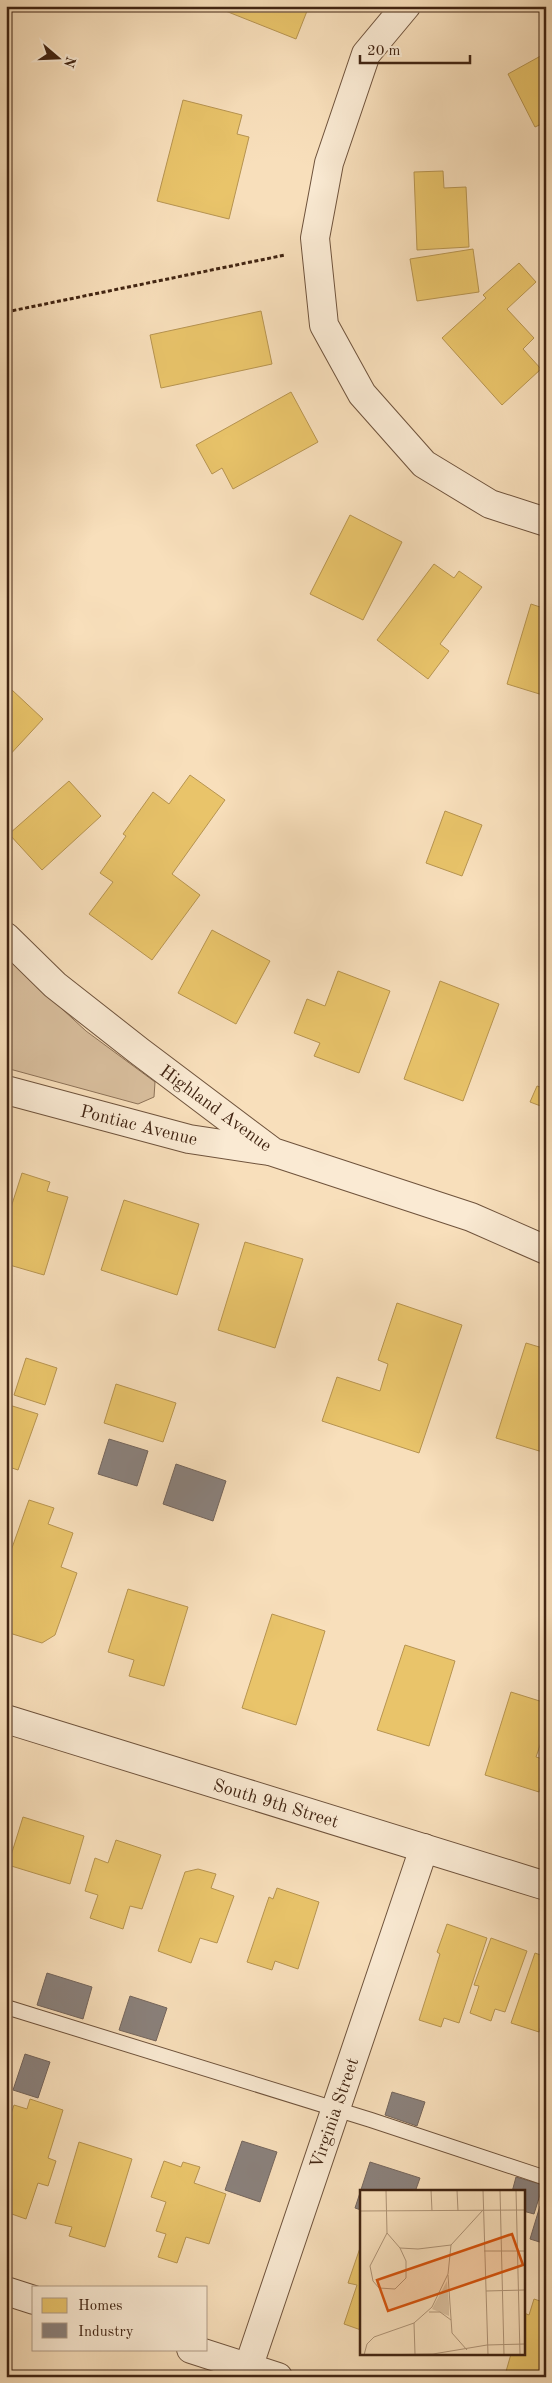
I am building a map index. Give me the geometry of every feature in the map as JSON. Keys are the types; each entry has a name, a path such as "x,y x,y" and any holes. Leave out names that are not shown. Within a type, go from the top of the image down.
{"street":[{"path":"406,6 366,54 329,163 314,238 324,325 362,394 424,464 490,504 546,522"},
{"name":"Highland Avenue","path":"6,937 55,985 273,1152 471,1217 546,1250"},
{"name":"Pontiac Avenue","path":"6,1090 189,1139 273,1152"},
{"name":"South 9th Street","path":"6,1719 546,1886"},
{"name":"Virginia Street","path":"246,2372 424,1848"},
{"path":"6,2291 32,2299"},
{"path":"193,2350 246,2372 278,2377"}],"lane":[{"path":"6,2007 336,2109 546,2178"}],"path":[{"path":"6,312 315,249"}],"shaded area":[{"path":"6,957 86,1031 155,1082 154,1097 138,1104 6,1068"}],"building: Homes":[{"path":"213,6 309,6 296,39"},
{"path":"546,53 546,122 535,127 508,74"},
{"path":"183,100 242,115 237,134 249,137 229,219 157,201"},
{"path":"443,171 444,188 466,187 469,247 417,250 414,172"},
{"path":"473,249 479,292 417,301 410,259"},
{"path":"519,263 536,282 507,309 534,338 523,349 541,369 502,405 442,338 486,298 483,295"},
{"path":"261,311 272,364 161,388 150,335"},
{"path":"291,392 318,442 233,489 222,468 212,474 196,445"},
{"path":"350,515 402,542 363,620 310,594"},
{"path":"434,564 454,578 459,571 482,587 440,644 449,651 428,679 377,640"},
{"path":"531,604 546,609 546,696 507,684"},
{"path":"12,690 43,719 6,759 6,696"},
{"path":"190,775 225,800 172,874 200,895 152,960 89,914 113,882 100,873 126,836 123,834 153,792 169,804"},
{"path":"69,781 101,816 42,870 9,834"},
{"path":"445,811 482,825 462,876 426,863"},
{"path":"212,930 270,961 236,1024 178,993"},
{"path":"338,971 390,991 359,1073 314,1056 320,1043 294,1033 307,999 325,1006"},
{"path":"440,981 499,1004 463,1101 404,1079"},
{"path":"537,1086 546,1089 546,1108 530,1102"},
{"path":"22,1173 50,1182 47,1191 68,1197 44,1275 6,1264 6,1223"},
{"path":"124,1200 199,1224 177,1295 101,1270"},
{"path":"245,1242 303,1259 275,1348 218,1330"},
{"path":"397,1303 462,1325 419,1453 322,1421 337,1377 380,1391 388,1364 378,1360"},
{"path":"526,1343 546,1349 546,1453 496,1438"},
{"path":"26,1358 57,1368 45,1405 14,1395"},
{"path":"116,1384 176,1403 163,1442 104,1423"},
{"path":"6,1404 38,1414 18,1470 6,1466"},
{"path":"29,1500 54,1508 48,1524 73,1533 61,1567 77,1573 55,1635 42,1643 6,1632 6,1560 8,1559"},
{"path":"128,1589 188,1607 164,1686 129,1676 134,1660 108,1652"},
{"path":"272,1614 325,1631 296,1725 242,1708"},
{"path":"405,1645 455,1661 429,1746 377,1730"},
{"path":"511,1692 546,1703 546,1728 536,1757 546,1760 546,1768 539,1792 485,1775"},
{"path":"23,1817 84,1836 70,1884 8,1865"},
{"path":"116,1840 161,1855 142,1909 130,1906 123,1929 90,1918 98,1895 85,1891 95,1858 108,1863"},
{"path":"198,1869 216,1874 211,1888 234,1896 217,1943 200,1938 191,1963 158,1951 185,1872"},
{"path":"277,1888 319,1902 298,1969 275,1961 272,1970 247,1962 269,1897 273,1899"},
{"path":"447,1924 487,1938 459,2023 444,2018 441,2027 419,2020 440,1954 437,1952"},
{"path":"491,1938 527,1951 505,2012 495,2009 491,2021 470,2013 479,1986 474,1985"},
{"path":"535,1953 546,1957 546,2011 539,2032 511,2023"},
{"path":"30,2099 63,2110 48,2158 56,2161 48,2186 38,2183 26,2219 6,2212 6,2129 14,2105 27,2109"},
{"path":"79,2142 132,2159 105,2247 69,2236 72,2227 55,2223"},
{"path":"164,2161 181,2167 183,2162 200,2167 194,2183 226,2194 209,2244 186,2237 177,2263 158,2257 166,2234 156,2231 166,2202 151,2197"},
{"path":"360,2248 360,2330 344,2324 357,2285 348,2283"},
{"path":"534,2299 546,2303 546,2375 540,2374 539,2377 505,2375 510,2356 524,2356 524,2313 529,2315"},
{"path":"6,2372 22,2377 6,2377"}],"building: Industry":[{"path":"109,1439 148,1451 137,1486 98,1474"},
{"path":"176,1464 226,1481 213,1521 163,1504"},
{"path":"47,1973 92,1987 83,2019 37,2005"},
{"path":"130,1996 167,2008 156,2041 119,2030"},
{"path":"25,2054 50,2062 38,2098 13,2090"},
{"path":"392,2092 425,2102 417,2126 385,2115"},
{"path":"242,2141 277,2152 260,2202 225,2190"},
{"path":"370,2162 420,2178 416,2190 361,2190"},
{"path":"516,2177 543,2185 534,2214 524,2211 524,2190 513,2190"},
{"path":"360,2193 360,2210 355,2208"},
{"path":"540,2206 546,2208 546,2244 530,2239"}]}
